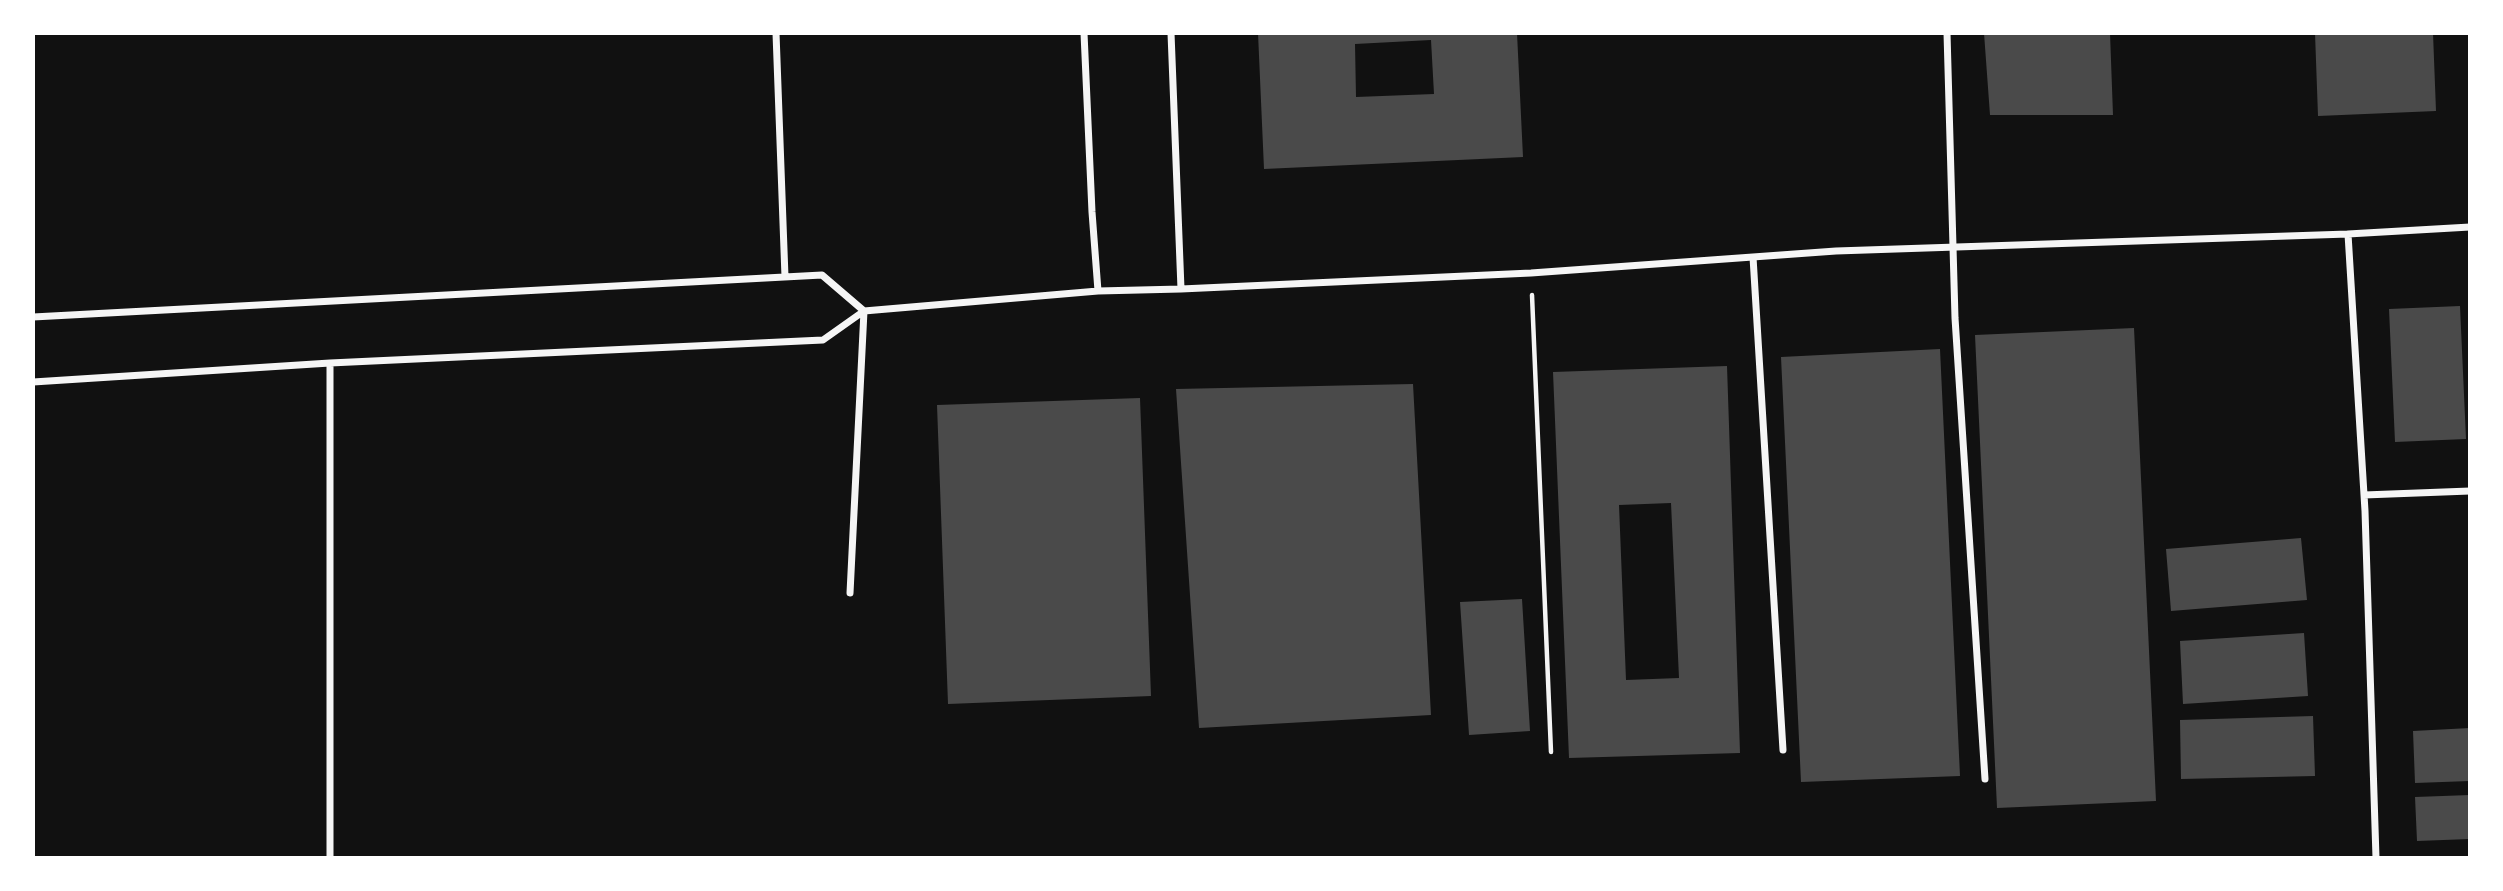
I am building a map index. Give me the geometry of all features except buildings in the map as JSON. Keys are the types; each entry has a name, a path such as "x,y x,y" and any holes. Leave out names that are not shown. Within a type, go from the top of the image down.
{"street":[{"path":"776,33 785,277"},
{"path":"1084,33 1098,291"},
{"path":"1171,33 1181,289"},
{"path":"1947,33 1955,318 1985,779"},
{"path":"33,382 330,363 823,340 864,311 1098,291 1531,273 1836,251 2348,234 2470,227"},
{"path":"2348,234 2364,495 2376,858"},
{"path":"1754,257 1783,750"},
{"path":"33,317 822,275 864,311"},
{"path":"850,593 864,311"},
{"path":"330,363 330,858"},
{"path":"2364,495 2470,491"}],"path":[{"path":"1531,273 1551,752"}]}
